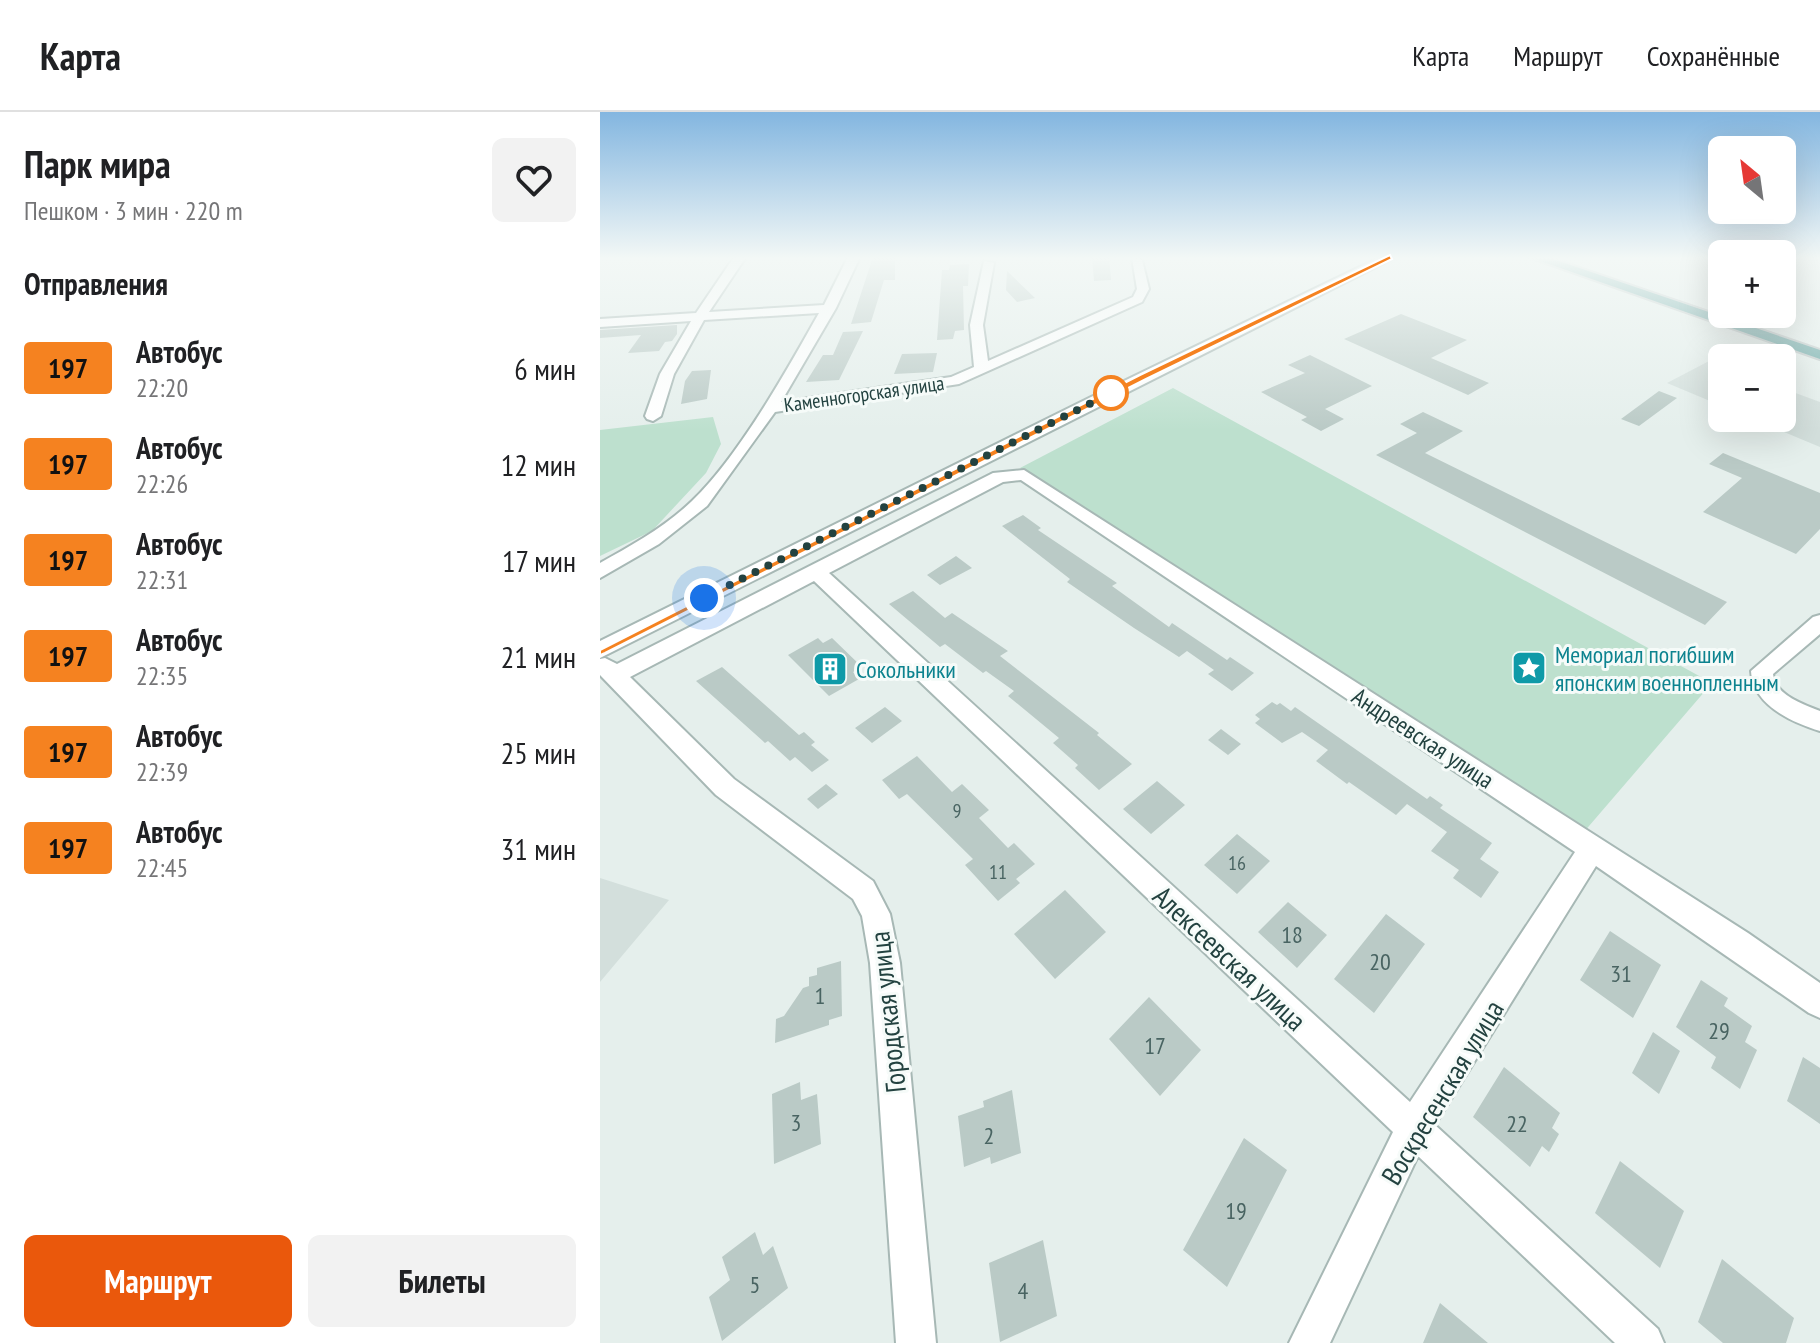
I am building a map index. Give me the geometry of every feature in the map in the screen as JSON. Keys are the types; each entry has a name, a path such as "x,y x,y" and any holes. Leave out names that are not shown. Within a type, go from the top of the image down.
{"main road":[{"path":"1702,314 1820,355"}],"street":[{"path":"653,416 675,359 704,314"},
{"path":"600,323 738,314"},
{"path":"600,572 657,537 700,502 771,408 826,314"},
{"path":"980,314 976,331 982,349 981,369"},
{"name":"Каменногорская улица","path":"771,408 962,379 1103,314"},
{"path":"605,662 833,534 1274,314"},
{"name":"Андреевская улица","path":"856,552 999,477 1024,475 1820,1002"},
{"path":"605,662 856,552 833,534"},
{"name":"Алексеевская улица","path":"816,572 1644,1343"},
{"path":"1820,622 1762,671 1761,682 1769,694 1820,722"},
{"name":"Городская улица","path":"605,662 725,787 863,890 876,914 885,963 916,1343"},
{"name":"Воскресенская улица","path":"1309,1343 1413,1129 1592,849"}],"shaded area":[{"path":"1708,362 1708,400 1667,383"},
{"path":"1796,393 1820,402 1820,447 1784,432 1796,432"},
{"path":"600,878 669,900 600,982"}],"green space":[{"path":"1173,388 1712,683 1583,833 1020,468"},
{"path":"713,417 721,444 706,473 652,531 600,556 600,430"}],"building":[{"path":"854,314 873,314 871,322 851,324"},
{"path":"939,314 964,314 964,330 955,331 953,339 937,340"},
{"path":"1402,314 1467,340 1431,358 1489,383 1468,395 1344,339"},
{"path":"677,325 677,334 672,341 665,342 659,351 628,353 641,335 600,338 600,330"},
{"path":"863,331 839,380 806,382 823,355 833,355 843,332"},
{"path":"937,353 933,372 894,374 902,354"},
{"path":"1310,355 1372,386 1325,409 1344,419 1321,431 1301,420 1307,417 1261,392 1305,373 1288,365"},
{"path":"711,370 707,399 681,404 685,381 692,371"},
{"path":"1659,391 1677,398 1639,426 1621,419"},
{"path":"1423,412 1463,431 1425,453 1727,602 1705,625 1376,455 1417,433 1400,424"},
{"path":"1723,453 1820,493 1820,529 1796,554 1703,512 1742,478 1709,464"},
{"path":"1023,515 1041,528 1038,530 1117,583 1112,586 1169,627 1172,623 1227,660 1230,657 1254,673 1232,691 1208,674 1214,670 1187,651 1179,657 1134,628 1067,582 1070,579 1002,526"},
{"path":"956,556 972,568 940,585 927,575"},
{"path":"913,591 945,618 952,613 1008,651 1000,656 1099,733 1097,735 1132,764 1099,790 1075,768 1078,765 1053,743 1059,738 1008,696 1014,691 986,671 983,673 945,644 940,647 889,604"},
{"name":"Сокольники","path":"818,638 823,643 832,638 862,667 853,672 859,679 829,696 788,655"},
{"path":"722,667 799,735 804,732 815,742 811,745 829,760 812,772 795,757 790,761 768,741 765,743 696,681"},
{"path":"1272,702 1280,703 1291,711 1295,707 1427,799 1430,796 1443,805 1440,808 1492,843 1480,859 1499,872 1481,898 1453,878 1459,870 1431,851 1447,832 1407,804 1396,815 1349,782 1347,784 1316,761 1328,750 1302,732 1282,743 1255,723 1260,719 1255,715"},
{"path":"885,707 902,721 872,743 855,728"},
{"path":"1221,729 1241,744 1228,755 1208,740"},
{"path":"917,756 952,792 962,784 989,810 979,818 1008,848 1014,843 1035,864 1016,879 1020,883 998,901 965,865 973,859 907,794 899,799 882,780"},
{"path":"1157,781 1185,805 1151,834 1123,809"},
{"path":"826,784 838,794 818,809 807,799"},
{"path":"1237,834 1270,861 1237,894 1204,865"},
{"path":"1065,890 1106,932 1055,979 1014,934"},
{"path":"1288,902 1327,935 1297,968 1258,932"},
{"path":"1386,914 1425,944 1374,1013 1334,979"},
{"path":"1610,931 1661,965 1633,1018 1580,980"},
{"path":"841,961 842,1016 829,1020 829,1025 775,1043 776,1019 784,1016 803,988 809,986 809,977 817,975 817,968"},
{"path":"1701,980 1728,998 1724,1006 1752,1026 1745,1042 1757,1050 1740,1089 1711,1068 1716,1057 1676,1027"},
{"path":"1149,997 1201,1050 1160,1096 1109,1039"},
{"path":"1653,1032 1680,1051 1659,1094 1632,1073"},
{"path":"1803,1057 1820,1068 1820,1124 1787,1101"},
{"path":"1504,1067 1560,1113 1552,1128 1559,1134 1549,1152 1542,1146 1530,1167 1473,1117"},
{"path":"800,1082 801,1100 817,1094 821,1144 774,1164 772,1094"},
{"path":"1012,1090 1021,1153 991,1164 990,1157 964,1167 958,1116 984,1107 983,1101"},
{"path":"1244,1138 1287,1170 1227,1287 1183,1250"},
{"path":"1620,1161 1684,1211 1660,1268 1595,1213"},
{"path":"755,1232 763,1255 773,1246 788,1288 722,1341 709,1297 730,1280 722,1257"},
{"path":"1043,1240 1057,1316 1000,1342 989,1263"},
{"path":"1722,1259 1794,1318 1786,1343 1723,1343 1698,1322"},
{"path":"1440,1303 1488,1343 1423,1343"}],"bus line":[{"name":"197","path":"600,650 1272,314"}],"place":[{"name":"Мемориал погибшим японским военнопленным","path":"1529,668"},
{"name":"Сокольники","path":"830,669"}],"route":[{"path":"704,598 1111,393"}]}
